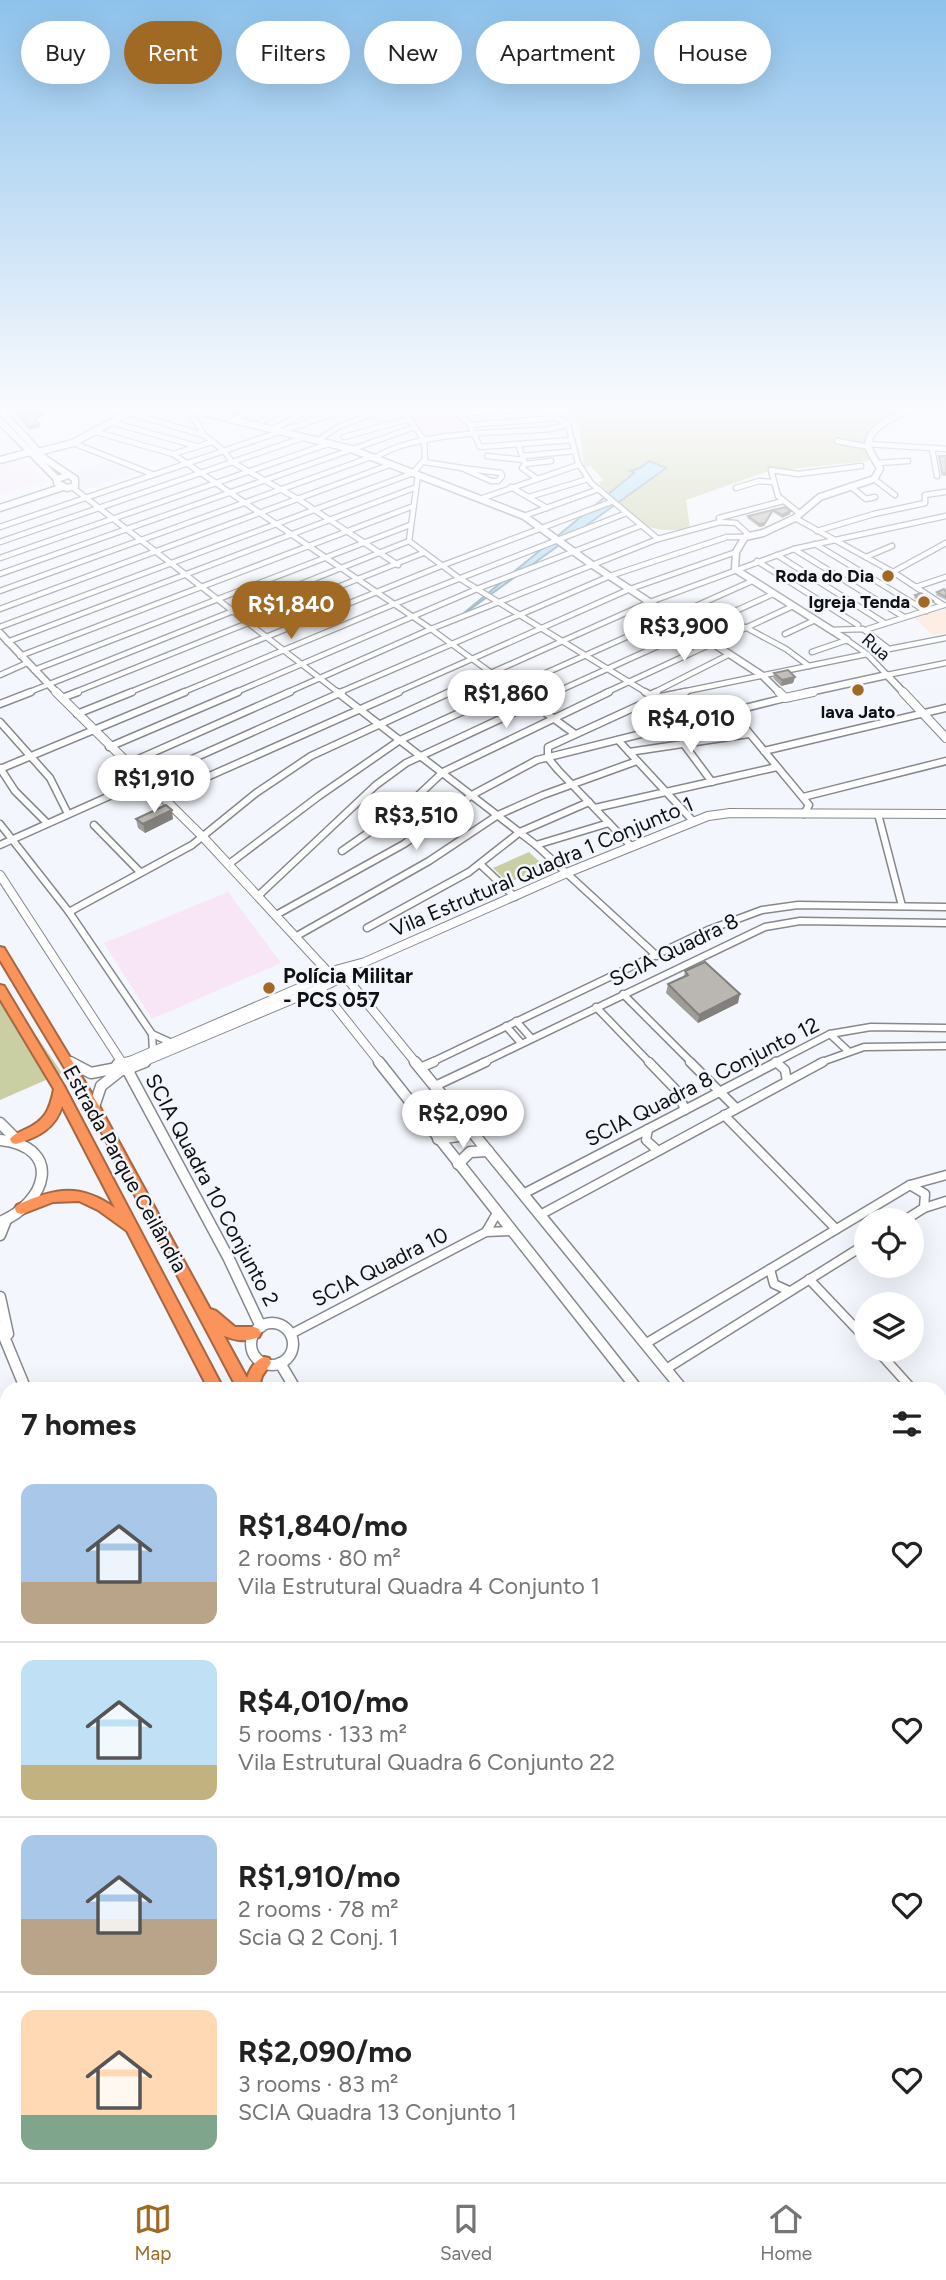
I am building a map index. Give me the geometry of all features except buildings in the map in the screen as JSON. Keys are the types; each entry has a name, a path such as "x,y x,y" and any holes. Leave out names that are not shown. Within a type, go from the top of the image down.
{"highway":[{"name":"Estrada Parque Ceilândia","path":"0,951 94,1107 242,1382"},
{"name":"Estrada Parque Ceilândia","path":"0,989 60,1089 213,1382"},
{"path":"16,1139 43,1128 52,1121 60,1089"},
{"path":"22,1209 57,1196 80,1195 99,1202 134,1231"},
{"path":"196,1297 214,1319 233,1335 240,1337 258,1330"},
{"path":"253,1382 264,1363"}],"street":[{"path":"0,527 44,512"},
{"path":"0,542 88,512"},
{"path":"104,512 537,845 657,956"},
{"path":"0,558 133,512"},
{"path":"0,574 174,512"},
{"path":"0,591 220,512"},
{"path":"257,512 431,629 575,734"},
{"path":"0,609 266,512"},
{"path":"0,627 309,512"},
{"path":"317,512 398,565"},
{"path":"8,642 352,512"},
{"path":"20,656 398,512"},
{"path":"409,541 411,512"},
{"path":"514,512 763,676 785,698"},
{"path":"524,516 536,512"},
{"path":"77,714 375,592 584,512"},
{"path":"622,512 658,539"},
{"path":"720,522 719,518 742,512"},
{"path":"793,512 817,531 945,604"},
{"path":"0,845 339,693 610,576 727,537 763,533 802,512"},
{"path":"817,531 884,512"},
{"path":"47,824 15,791 0,769 392,605 624,514"},
{"path":"69,912 203,837 287,771 378,724 562,640 650,602 794,549 946,516"},
{"path":"127,764 431,629 658,539 720,522 736,523 747,536"},
{"path":"34,670 410,526"},
{"path":"109,747 477,589 640,526"},
{"path":"735,569 736,552 747,536"},
{"path":"0,704 409,541"},
{"path":"409,541 459,578 652,697 867,654"},
{"path":"893,572 946,543"},
{"path":"814,544 926,611"},
{"path":"866,557 892,546"},
{"path":"794,549 904,617"},
{"path":"162,797 630,589 736,552"},
{"path":"62,698 423,553"},
{"path":"777,555 883,622"},
{"path":"757,561 868,629 889,649 946,638"},
{"path":"735,569 847,640"},
{"path":"916,587 946,577"},
{"path":"229,864 319,796 400,740 669,616 752,581"},
{"path":"258,896 376,785 420,755 691,629 773,594"},
{"path":"868,629 945,604"},
{"path":"341,850 408,805 443,772 711,642 793,607"},
{"path":"785,634 815,620"},
{"path":"831,630 858,625"},
{"path":"745,627 786,649 809,666"},
{"path":"0,633 92,730 203,837 328,972 343,972 677,1382"},
{"path":"812,652 847,640"},
{"name":"Rua","path":"847,640 867,654 887,675"},
{"path":"631,846 548,758 548,747 652,697 730,654"},
{"path":"0,675 27,663"},
{"path":"276,915 404,844 472,795 537,760 785,698 946,663"},
{"path":"887,675 946,738"},
{"path":"764,751 946,708"},
{"path":"731,711 809,805 804,814"},
{"path":"0,722 50,778 68,814"},
{"path":"629,752 750,734"},
{"path":"618,740 693,821"},
{"path":"683,743 712,782"},
{"path":"295,937 429,861 498,815 525,801 638,761"},
{"path":"803,797 946,761"},
{"path":"595,808 777,767"},
{"path":"367,928 481,864 520,832 589,802"},
{"name":"Vila Estrutural Quadra 1 Conjunto 1","path":"318,984 569,872 693,821 730,813 946,814"},
{"path":"878,814 902,906"},
{"path":"537,845 608,823"},
{"path":"0,824 69,912 152,1034 153,1051"},
{"path":"93,825 140,872"},
{"path":"481,864 514,897"},
{"name":"SCIA Quadra 10 Conjunto 2","path":"0,875 125,1066 229,1259 258,1330"},
{"path":"420,1068 720,925 762,910 798,905 946,906"},
{"path":"840,905 843,921"},
{"path":"852,905 856,922"},
{"path":"762,910 765,927"},
{"name":"SCIA Quadra 8","path":"435,1086 765,927 800,921 946,923"},
{"path":"65,1059 91,1073 125,1066 318,984 328,972"},
{"path":"94,1107 101,1086 125,1066 153,1051 318,984"},
{"path":"318,984 632,1382"},
{"path":"623,994 736,1108"},
{"path":"596,1007 678,1092 685,1110"},
{"path":"516,1021 531,1038"},
{"path":"506,1026 521,1043"},
{"name":"SCIA Quadra 8 Conjunto 12","path":"523,1194 830,1034 871,1027 946,1028"},
{"path":"152,1034 172,1043"},
{"path":"830,1034 848,1051"},
{"path":"540,1215 657,1150 848,1051 887,1045 946,1046"},
{"path":"775,1062 785,1070 787,1081"},
{"path":"724,1115 836,1229"},
{"path":"0,1123 30,1148 42,1167 40,1186 22,1209 3,1221 0,1236"},
{"path":"438,1139 458,1136 467,1125"},
{"path":"649,1129 646,1140 657,1150"},
{"path":"0,1140 16,1139"},
{"path":"458,1164 461,1158 474,1150 488,1151"},
{"path":"645,1344 910,1185 946,1175"},
{"path":"910,1185 925,1194 925,1208 946,1201"},
{"path":"486,1232 497,1213"},
{"name":"SCIA Quadra 10","path":"291,1334 486,1232 511,1231"},
{"path":"666,1369 854,1251"},
{"path":"770,1269 774,1284 789,1292"},
{"path":"809,1279 854,1326"},
{"path":"0,1297 11,1350"},
{"path":"277,1324 284,1326 291,1334 292,1351 287,1359 280,1363 264,1363 255,1358 250,1349 250,1340 258,1330 277,1324"},
{"path":"0,1326 23,1382"},
{"path":"888,1362 907,1382"},
{"path":"280,1363 291,1382"}],"shaded area":[{"path":"946,609 946,633 933,635 914,618"},
{"path":"228,892 281,963 152,1019 104,943"}],"green space":[{"path":"688,512 690,528 659,529 637,521 628,513"},
{"path":"529,852 545,867 508,883 493,868"},
{"path":"0,983 62,1073 0,1100"}],"water":[{"path":"587,512 605,512 458,618"}],"place":[{"name":"Roda do Dia","path":"888,576"},
{"name":"Igreja Tenda","path":"924,602"},
{"name":"lava Jato","path":"858,690"},
{"name":"Polícia Militar - PCS 057","path":"269,988"}]}
